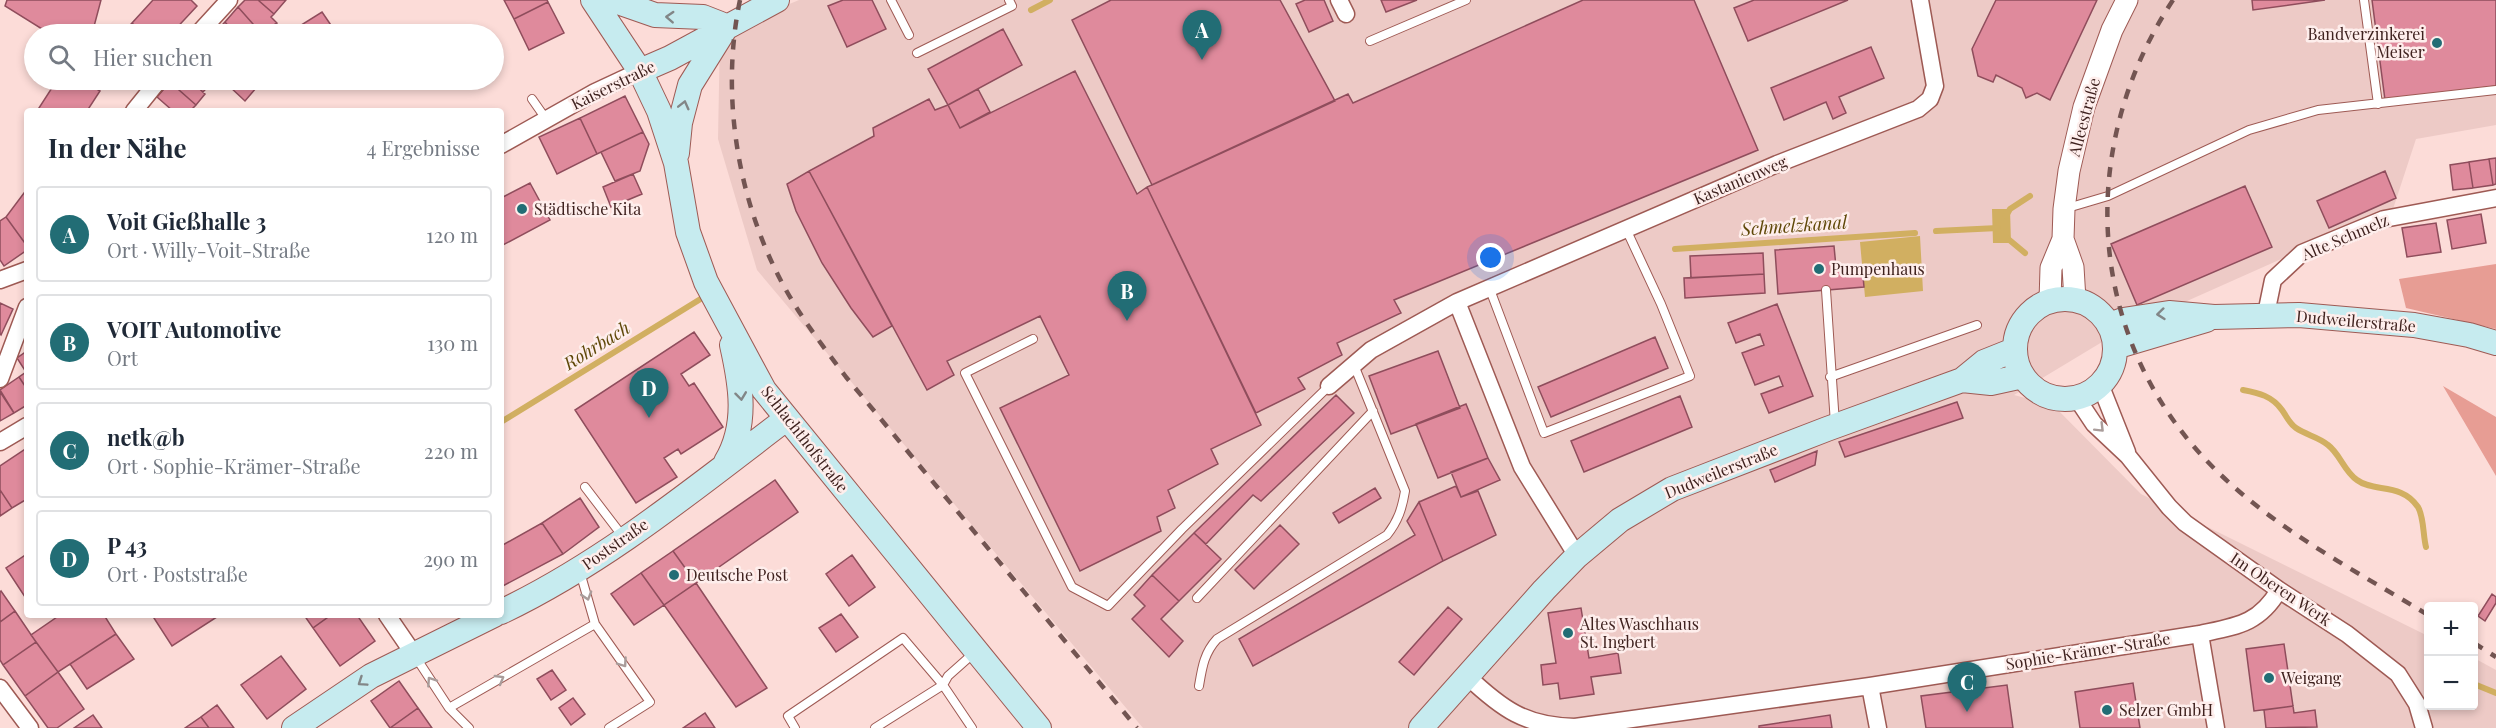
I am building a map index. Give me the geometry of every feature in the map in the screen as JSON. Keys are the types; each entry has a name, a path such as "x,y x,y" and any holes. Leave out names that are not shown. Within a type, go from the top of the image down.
{"main road":[{"name":"Schlachthofstraße","path":"593,0 640,71 659,111 676,163 688,232 706,282 764,390 977,649 1035,727"},
{"path":"612,0 655,15 703,17 726,27 690,85 680,123 676,163"},
{"name":"Kaiserstraße","path":"640,71 670,58 777,0"},
{"path":"2075,300 2095,309 2112,336 2111,367 2100,384 2076,397 2052,397 2031,386 2018,368 2014,350 2020,325 2033,310 2050,301 2075,300"},
{"name":"Dudweilerstraße","path":"2112,336 2172,332 2214,317 2266,314 2414,325 2469,335 2496,343"},
{"name":"Poststraße","path":"723,466 735,447 742,405 726,318"},
{"name":"Dudweilerstraße","path":"1420,728 1524,611 1577,556 1620,520 1672,489 1962,380 1984,362 2014,350"},
{"name":"Dudweilerstraße","path":"1962,380 1991,383 2023,376"},
{"name":"Poststraße","path":"504,610 579,569 625,538 786,418"},
{"path":"294,728 371,676 413,653 488,618"}],"street":[{"path":"207,24 229,0"},
{"name":"Kastanienweg","path":"1329,386 1371,350 1457,302 1777,164 1918,109 1930,99 1935,86 1920,0"},
{"name":"Alleestraße","path":"2050,301 2051,268 2063,239 2069,171 2084,107 2112,30 2127,0"},
{"name":"Kaiserstraße","path":"504,143 546,118 640,71"},
{"path":"136,108 151,90"},
{"name":"Alte Schmelz","path":"2266,314 2273,280 2302,253 2384,219 2496,198"},
{"name":"Alleestraße","path":"2063,239 2073,267 2075,300"},
{"path":"0,280 10,274 24,271"},
{"path":"1457,302 1522,467 1577,556"},
{"path":"0,379 24,315"},
{"name":"Im Oberen Werk","path":"2100,384 2128,456"},
{"name":"Im Oberen Werk","path":"2076,397 2094,424 2128,456 2169,507 2185,523 2278,590 2347,634 2398,674 2417,704 2424,728"},
{"path":"0,442 24,428"},
{"name":"Sophie-Krämer-Straße","path":"1467,676 1493,701 1513,714 1551,727 1575,728 1870,686 2200,634 2230,628 2252,619 2268,608 2278,590"},
{"path":"389,618 413,653"},
{"path":"2200,634 2216,728"},
{"path":"1870,686 1878,728"},
{"path":"0,688 30,728"}],"lane":[{"path":"891,0 909,35"},
{"path":"916,53 1012,6 1009,0"},
{"path":"1371,41 1466,0"},
{"path":"2364,0 2378,104"},
{"path":"2064,209 2108,196 2249,130 2318,110 2496,90"},
{"path":"532,99 546,118"},
{"path":"1489,288 1544,433 1690,376 1661,304 1626,229"},
{"path":"1826,290 1835,426"},
{"path":"1830,377 1977,325"},
{"path":"1033,339 965,373 1072,587 1108,606 1190,521 1329,386"},
{"path":"1199,686 1203,662 1209,648 1218,639 1387,535 1396,523 1405,491 1354,365"},
{"path":"1197,598 1373,411"},
{"path":"585,487 625,538"},
{"path":"579,569 595,624 650,702 609,728"},
{"path":"450,708 595,624"},
{"path":"795,728 788,716 903,638 943,685 972,728"},
{"path":"875,728 943,685 948,676 977,649"},
{"path":"413,653 450,708 469,728"}],"shaded area":[{"path":"799,0 2496,0 2496,125 2416,139 2393,209 2122,330 2014,395 2053,405 2141,494 2424,634 2424,710 2478,710 2478,660 2496,670 2496,728 1143,728 757,270 718,139 720,33"},
{"path":"1992,209 2010,209 2011,243 1993,243"},
{"path":"1920,236 1923,291 1865,297 1860,242"},
{"path":"2496,264 2496,329 2406,308 2399,279"},
{"path":"2443,386 2496,417 2496,476"}],"building":[{"path":"7,0 101,0 95,24 34,24 5,6"},
{"path":"153,0 191,0 197,6 180,24 132,23"},
{"path":"245,0 258,0 274,14 271,17 277,23 253,24 238,7"},
{"path":"258,0 286,0 274,14"},
{"path":"504,0 547,0 548,2 514,19"},
{"path":"843,0 872,0 886,29 847,47 828,6"},
{"path":"1111,0 1280,0 1335,101 1152,185 1072,20"},
{"path":"1305,0 1324,0 1333,21 1309,32 1296,4"},
{"path":"1381,0 1417,0 1386,12"},
{"path":"1583,0 1694,0 1758,150 1394,300 1401,313 1337,343 1342,355 1298,378 1305,389 1256,413 1147,187 1348,94 1353,103"},
{"path":"1754,0 1848,0 1748,41 1734,8"},
{"path":"1996,0 2097,0 2050,100 2037,93 2026,98 2022,88 1996,75 1993,82 1978,76 1972,49"},
{"path":"2252,0 2325,0 2253,10"},
{"name":"Bandverzinkerei Meiser","path":"2372,0 2496,0 2496,86 2385,100"},
{"path":"548,2 564,33 529,50 514,19"},
{"path":"238,7 253,24 227,24 225,22"},
{"path":"322,12 330,24 303,24"},
{"path":"1003,29 1022,65 948,105 928,69"},
{"path":"1871,47 1884,78 1839,97 1846,113 1833,119 1826,102 1784,120 1771,88"},
{"path":"1075,71 1137,194 1147,187 1261,425 1211,449 1218,464 1168,490 1175,508 1157,517 1161,531 1080,571 1000,408 1069,375 1040,316 947,361 954,375 927,390 809,171 874,136 873,128 929,99 935,110 948,105 960,128"},
{"path":"978,89 990,112 960,128 948,105"},
{"path":"51,90 100,91 89,108 39,108"},
{"path":"163,90 179,90 196,105 193,108 170,108 157,97"},
{"path":"179,90 201,90 205,94 196,105"},
{"path":"233,90 254,90 245,101"},
{"path":"625,96 643,132 597,154 580,118"},
{"path":"580,118 597,154 557,174 539,137"},
{"path":"643,132 649,144 640,171 615,181 601,152"},
{"path":"2496,158 2496,184 2493,185 2489,159"},
{"path":"2489,159 2493,185 2473,188 2469,162"},
{"path":"2469,162 2473,188 2453,190 2450,165"},
{"path":"809,171 892,326 873,337 822,263 796,211 787,184"},
{"path":"2385,171 2396,198 2329,228 2317,201"},
{"path":"633,174 642,194 611,207 603,187"},
{"name":"Städtische Kita","path":"530,183 550,220 504,244 504,196"},
{"path":"2245,186 2272,247 2137,305 2111,244"},
{"path":"24,193 24,242 6,217"},
{"path":"2481,214 2486,243 2452,249 2447,220"},
{"path":"6,217 24,242 24,252 4,266 0,260 0,221"},
{"path":"2436,223 2441,252 2407,257 2402,228"},
{"name":"Pumpenhaus","path":"1834,246 1836,267 1862,265 1864,287 1778,294 1775,250"},
{"path":"1763,253 1764,274 1691,278 1690,256"},
{"path":"1764,274 1765,293 1685,298 1684,278"},
{"path":"0,303 13,309 1,335 0,334"},
{"path":"1777,304 1813,396 1769,413 1761,394 1783,386 1779,376 1755,385 1742,353 1764,345 1760,334 1736,343 1728,323"},
{"path":"694,332 710,355 681,374 689,386 694,383 723,427 681,454 678,449 664,458 677,477 636,503 575,410"},
{"path":"1655,337 1668,368 1551,417 1538,387"},
{"path":"1438,351 1460,408 1391,434 1369,376"},
{"path":"24,353 24,369 17,358"},
{"path":"24,373 24,384 19,377"},
{"path":"19,377 24,384 24,407 14,413 0,390"},
{"path":"0,392 14,413 0,421"},
{"path":"1336,395 1354,413 1261,501 1253,495 1206,544 1194,533"},
{"path":"1680,396 1692,427 1584,472 1571,441"},
{"path":"1957,402 1963,418 1845,457 1839,442"},
{"path":"1466,404 1488,458 1438,478 1416,424"},
{"path":"24,450 24,501 12,508 0,490 0,466"},
{"path":"1817,451 1815,465 1775,482 1770,470"},
{"path":"1488,458 1500,480 1461,497 1451,472"},
{"name":"Deutsche Post","path":"775,480 798,512 696,583 673,551"},
{"path":"1456,486 1461,497 1478,491 1496,535 1443,561 1419,502"},
{"path":"1375,488 1381,498 1339,523 1333,513"},
{"path":"0,490 12,508 0,516"},
{"path":"580,498 599,527 563,554 542,523"},
{"path":"1419,502 1443,561 1253,666 1239,639 1415,535 1407,521"},
{"path":"542,523 563,554 504,585 504,544"},
{"path":"1280,525 1299,544 1254,589 1235,570"},
{"path":"1194,533 1221,559 1179,601 1152,575"},
{"path":"673,551 696,583 664,605 641,573"},
{"path":"852,555 875,587 849,606 826,574"},
{"path":"24,556 24,595 6,568"},
{"path":"641,573 664,605 634,625 611,594"},
{"path":"1152,575 1179,601 1161,619 1183,641 1169,657 1132,619 1145,606 1134,595"},
{"path":"696,583 767,688 736,707 664,605"},
{"path":"0,592 15,611 0,622"},
{"path":"2492,594 2496,597 2496,603 2485,621 2478,616"},
{"path":"1448,607 1462,619 1414,675 1399,662"},
{"name":"Altes Waschhaus St. Ingbert","path":"1581,608 1589,658 1618,653 1621,673 1591,677 1594,694 1560,699 1558,683 1543,685 1541,665 1556,663 1548,613"},
{"path":"15,611 36,642 3,665 0,660 0,622"},
{"path":"841,614 858,637 836,652 819,628"},
{"path":"56,618 106,618 116,634 58,672 31,635"},
{"path":"154,618 215,618 172,646"},
{"path":"306,618 327,618 313,628"},
{"path":"327,618 359,618 375,641 340,666 313,628"},
{"path":"116,634 134,659 87,689 70,664"},
{"path":"36,642 58,672 25,696 3,665"},
{"name":"Weigang","path":"2284,644 2293,706 2254,711 2246,649"},
{"path":"281,656 306,689 267,719 241,685"},
{"path":"552,670 566,690 551,700 537,679"},
{"path":"58,672 84,709 57,728 48,728 25,696"},
{"path":"399,681 418,708 390,728 371,701"},
{"name":"Selzer GmbH","path":"2133,683 2140,728 2080,728 2075,692"},
{"path":"2007,685 2013,728 1926,728 1921,696"},
{"path":"573,698 585,714 571,725 559,708"},
{"path":"217,705 234,728 209,728 201,717"},
{"path":"2293,706 2294,713 2315,710 2317,727 2266,728 2264,710"},
{"path":"418,708 432,728 390,728"},
{"path":"705,713 715,728 683,728"},
{"path":"93,715 102,728 74,728"},
{"path":"1830,715 1832,728 1759,728 1759,726"},
{"path":"201,717 209,728 185,728"}],"waterway":[{"name":"Rohrbach","path":"1031,10 1050,0"},
{"path":"2006,216 2010,209 2030,196"},
{"name":"Schmelzkanal","path":"1936,231 1998,228"},
{"name":"Schmelzkanal","path":"1675,249 1915,233"},
{"path":"2007,238 2025,253"},
{"name":"Rohrbach","path":"504,420 707,295"},
{"path":"2243,390 2260,394 2274,401 2294,426 2321,440 2332,449 2357,480 2371,486 2396,491 2411,499 2420,511 2426,547"},
{"path":"2478,686 2496,693"}],"railway":[{"path":"740,0 734,35 732,70 736,140 752,210 764,243 785,288 809,327 846,377 1137,728"},
{"path":"2173,0 2141,59 2119,121 2109,184 2109,248 2121,310 2143,370 2177,425 2222,476 2245,497 2321,551 2424,613"},
{"path":"2478,646 2496,657"}],"place":[{"name":"Bandverzinkerei Meiser","path":"2437,43"},
{"name":"Voit Gießhalle 3","path":"1202,60"},
{"name":"Städtische Kita","path":"522,209"},
{"name":"Pumpenhaus","path":"1819,269"},
{"name":"VOIT Automotive","path":"1127,321"},
{"name":"P 43","path":"649,418"},
{"name":"Deutsche Post","path":"674,575"},
{"name":"Altes Waschhaus St. Ingbert","path":"1568,633"},
{"name":"Weigang","path":"2269,678"},
{"name":"Selzer GmbH","path":"2107,710"},
{"name":"netk@b","path":"1967,712"}]}
